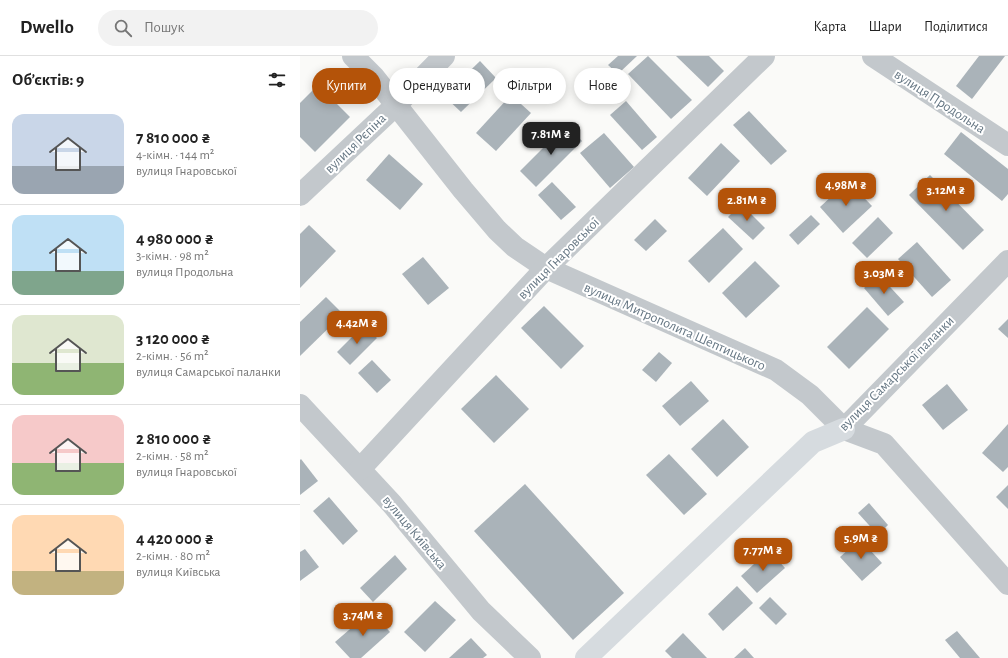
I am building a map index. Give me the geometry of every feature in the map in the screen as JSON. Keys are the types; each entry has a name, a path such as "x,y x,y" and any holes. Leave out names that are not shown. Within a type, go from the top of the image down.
{"street":[{"name":"вулиця Митрополита Шептицького","path":"353,56 374,77 497,230 515,246 546,268 776,370 810,395 844,429 884,444 1008,584"},
{"name":"вулиця Рєпіна","path":"300,195 396,105 444,56"},
{"name":"вулиця Гнаровської","path":"360,469 546,268 764,56"},
{"name":"вулиця Продольна","path":"872,56 1008,145"},
{"name":"вулиця Самарської паланки","path":"586,658 813,442 844,429 1008,261"},
{"name":"вулиця Київська","path":"300,405 392,504 481,611 530,658"}],"building":[{"path":"618,56 637,56 624,68 611,68 608,65"},
{"path":"648,56 692,100 671,119 631,77 631,71"},
{"path":"676,56 709,56 724,71 708,87"},
{"path":"979,56 1005,56 972,99 956,86"},
{"path":"480,61 493,75 493,81 485,89 485,68 473,68"},
{"path":"312,91 312,104 337,104 350,117 315,152 300,137 300,103"},
{"path":"452,104 469,104 461,112"},
{"path":"503,104 521,104 531,113 496,151 476,133"},
{"path":"623,104 629,104 657,137 642,150 610,115"},
{"path":"749,111 787,151 771,165 733,125"},
{"path":"566,125 582,141 536,187 520,171"},
{"path":"961,132 1008,169 1008,194 1002,201 944,154"},
{"path":"604,133 634,167 610,188 580,153"},
{"path":"721,143 740,161 707,196 688,178"},
{"path":"389,154 423,184 400,210 366,180"},
{"path":"930,175 984,230 963,250 909,195"},
{"path":"848,181 872,206 843,233 820,207"},
{"path":"552,182 576,207 561,220 538,195"},
{"path":"741,204 765,228 753,240 728,217"},
{"path":"811,215 820,224 798,245 789,235"},
{"path":"878,217 893,233 867,258 852,243"},
{"path":"655,219 667,231 646,251 634,240"},
{"path":"309,225 336,251 300,288 300,234"},
{"path":"723,228 743,249 709,283 688,261"},
{"path":"917,242 951,280 932,297 898,259"},
{"path":"423,257 449,288 428,305 402,274"},
{"path":"755,261 780,286 746,318 722,293"},
{"path":"879,275 904,302 888,316 864,288"},
{"path":"326,297 343,314 300,356 300,322"},
{"path":"544,306 584,346 561,369 521,328"},
{"path":"867,307 889,329 849,369 827,347"},
{"path":"1008,319 1008,338 998,329"},
{"path":"364,325 377,338 350,365 337,352"},
{"path":"659,352 672,363 656,382 642,370"},
{"path":"372,360 391,380 377,393 358,373"},
{"path":"496,375 529,409 494,443 461,409"},
{"path":"691,381 709,401 680,426 662,406"},
{"path":"947,384 968,410 943,430 922,405"},
{"path":"723,419 749,447 717,477 691,449"},
{"path":"1008,424 1008,467 1003,472 982,453"},
{"path":"669,454 707,494 684,515 646,475"},
{"path":"301,459 318,481 300,495 300,460"},
{"path":"525,484 624,593 573,640 474,531"},
{"path":"1008,485 1008,509 996,497"},
{"path":"329,497 358,531 343,545 313,511"},
{"path":"869,503 888,525 878,535 858,513"},
{"path":"860,539 882,563 862,581 840,557"},
{"path":"305,549 319,567 300,581 300,552"},
{"path":"769,550 785,568 757,593 741,576"},
{"path":"395,555 407,569 373,602 360,588"},
{"path":"737,586 753,603 723,631 708,614"},
{"path":"770,597 787,614 776,625 759,608"},
{"path":"435,601 456,620 425,652 404,632"},
{"path":"371,611 390,632 361,658 350,658 335,642"},
{"path":"957,631 980,658 960,658 945,640"},
{"path":"683,633 707,658 672,658 665,651"},
{"path":"471,638 487,655 483,658 449,658"},
{"path":"745,648 754,658 734,658"}]}
